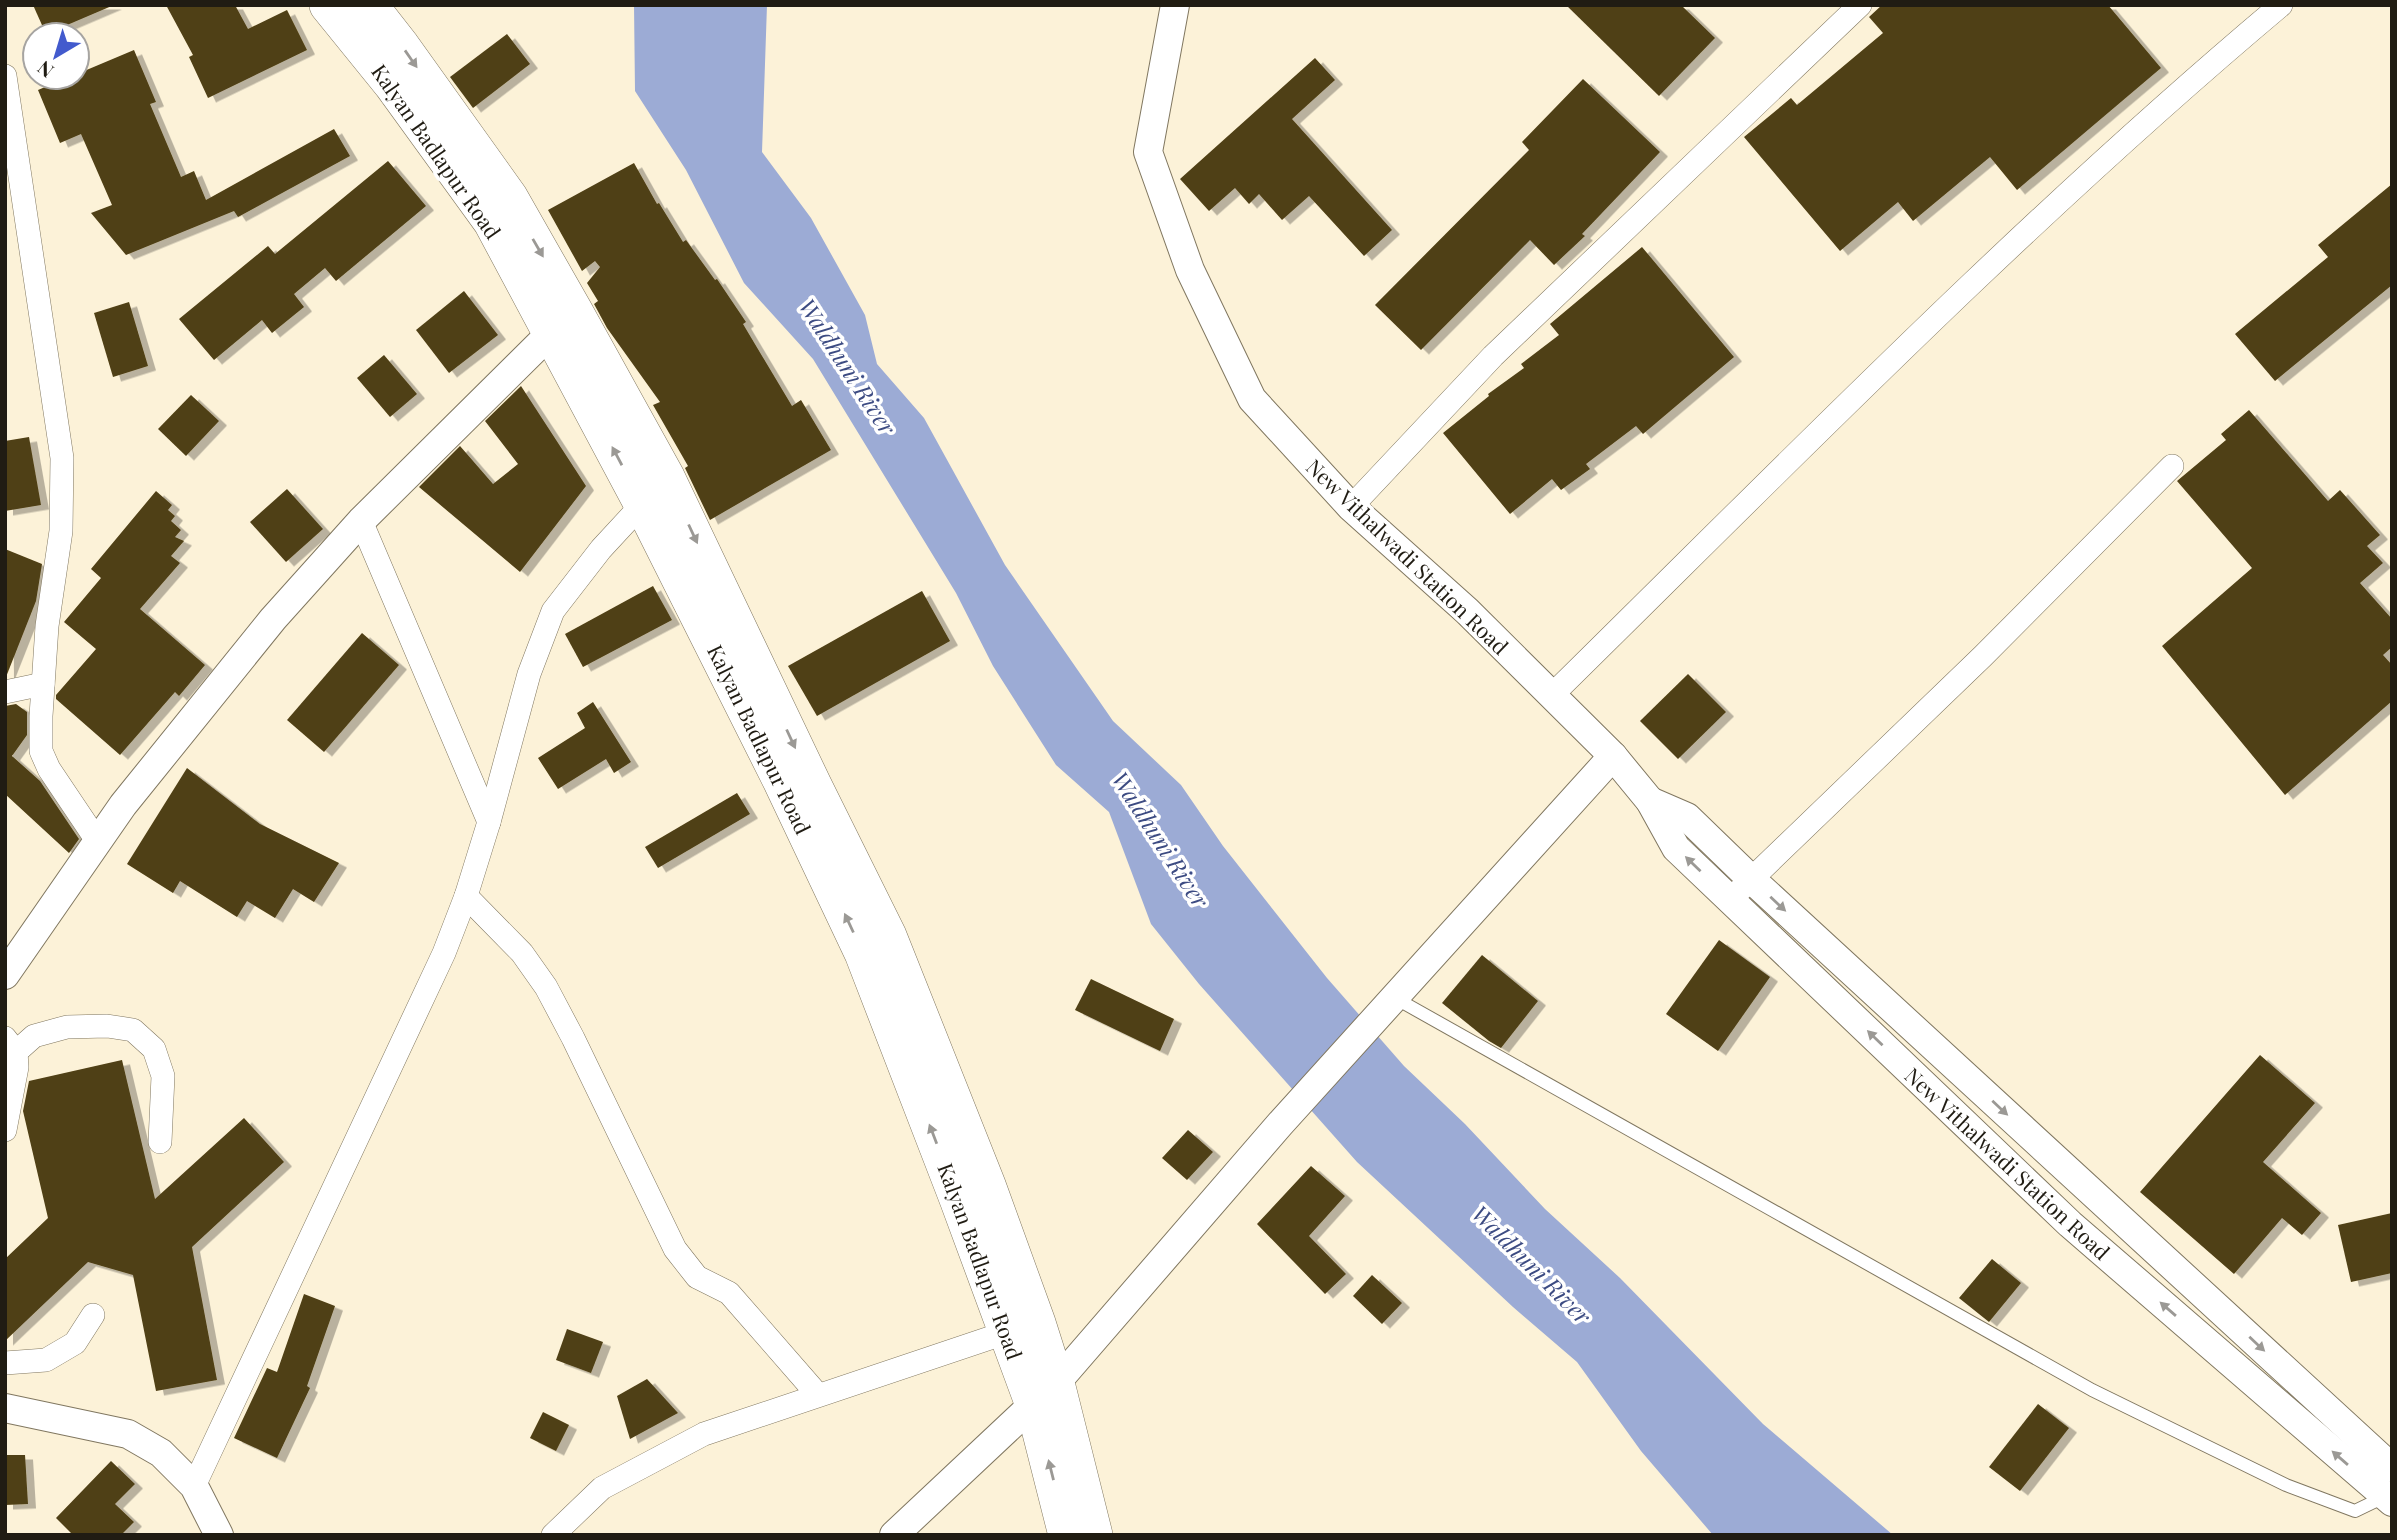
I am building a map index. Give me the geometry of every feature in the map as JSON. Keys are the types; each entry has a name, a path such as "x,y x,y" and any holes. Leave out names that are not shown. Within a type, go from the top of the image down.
{"main road":[{"name":"Kalyan Badlapur Road","path":"328,5 392,84 492,222 666,477 888,936 988,1185 1022,1327"},
{"name":"Kalyan Badlapur Road","path":"369,5 509,197 643,505 782,782 863,953 1022,1327 1094,1535"},
{"name":"Kalyan Badlapur Road","path":"1045,1394 1067,1535"}],"street":[{"name":"New Vithalwadi Station Road","path":"1175,5 1148,152 1190,270 1252,399 1351,507 1466,611 1613,756 1650,801 1676,848 2070,1224 2390,1497"},
{"path":"1351,507 1493,356 1860,5"},
{"path":"1552,695 2031,228 2169,102 2281,5"},
{"path":"5,76 62,458 61,531 47,626 41,751 49,769 98,842"},
{"path":"5,975 123,804 273,619 361,521 562,322"},
{"path":"1731,901 1750,878 1983,656 2172,466"},
{"path":"194,1486 444,953 466,896 489,822 529,674 553,611 601,549 666,477"},
{"path":"361,521 489,822"},
{"path":"5,692 43,684"},
{"path":"894,1535 1045,1394 1280,1124 1613,756"},
{"name":"New Vithalwadi Station Road","path":"1650,801 1687,817 2392,1468"},
{"path":"466,896 522,953 546,987 685,1265 697,1277 729,1293 818,1395"},
{"path":"5,1130 17,1067 10,1045 67,1027 107,1026 133,1030 154,1049 163,1076 160,1142"},
{"path":"1950,1110 1972,1082"},
{"path":"5,1363 46,1360 75,1343 93,1315"},
{"path":"553,1535 602,1488 704,1434 1022,1327"},
{"path":"5,1408 128,1434 161,1452 194,1486 219,1535"}],"lane":[{"path":"1390,1004 2092,1390 2286,1485 2356,1511 2390,1497"}],"water":[{"name":"Waldhuni River","path":"634,5 767,5 762,152 811,218 865,315 877,364 924,418 1005,565 1113,721 1181,785 1223,846 1327,978 1404,1066 1465,1124 1545,1209 1620,1278 1763,1424 1893,1535 1713,1535 1641,1451 1577,1362 1513,1307 1357,1162 1199,984 1151,924 1109,812 1056,765 993,666 956,593 813,359 744,283 686,170 635,91"}],"building":[{"path":"33,5 114,5 76,21 40,21"},
{"path":"166,5 235,5 248,29 287,10 307,50 208,98 189,57 193,55"},
{"path":"1566,5 1681,5 1715,38 1659,96"},
{"path":"1882,5 2108,5 2161,68 2017,190 1990,157 1913,221 1898,202 1840,251 1744,137 1791,98 1797,105 1883,33 1869,17"},
{"path":"507,34 530,64 473,108 450,77"},
{"path":"134,50 156,102 150,104 181,177 194,171 206,200 334,129 350,156 238,217 234,211 126,255 91,213 112,205 81,134 60,143 38,91 91,91 91,68"},
{"path":"1315,58 1335,80 1292,119 1392,230 1364,256 1309,196 1282,220 1259,194 1249,204 1235,188 1209,211 1180,179"},
{"path":"1583,79 1660,152 1582,234 1585,236 1554,265 1530,240 1421,350 1375,305 1529,150 1522,142"},
{"path":"388,161 426,206 336,281 325,268 294,294 304,307 272,333 262,320 214,360 179,319 268,246 275,254"},
{"path":"634,163 683,242 686,240 715,280 717,279 746,322 743,324 792,406 801,400 831,450 710,520 685,468 688,466 653,405 660,402 607,328 594,304 598,301 587,283 600,267 595,261 582,271 548,210"},
{"path":"2392,184 2392,285 2275,381 2235,334 2328,257 2318,245"},
{"path":"1642,247 1734,357 1643,434 1636,426 1586,464 1590,469 1561,490 1552,479 1510,514 1443,433 1489,396 1488,394 1524,368 1521,364 1559,335 1550,324"},
{"path":"464,291 498,335 449,373 416,330"},
{"path":"129,302 148,366 113,377 94,313"},
{"path":"384,355 417,394 390,417 357,378"},
{"path":"521,386 586,486 520,572 419,487 460,446 493,484 518,464 485,421"},
{"path":"191,395 219,421 186,456 158,429"},
{"path":"2249,410 2328,501 2340,490 2380,535 2367,546 2383,563 2360,583 2392,619 2392,647 2383,655 2392,665 2392,701 2285,795 2162,646 2252,568 2177,481 2226,440 2221,434"},
{"path":"29,437 41,505 5,511 5,441"},
{"path":"287,489 323,529 286,562 250,522"},
{"path":"156,491 172,505 168,510 175,516 171,521 181,530 175,537 184,541 171,556 180,563 140,609 205,665 179,696 175,692 120,755 56,699 56,695 96,649 64,622 101,578 91,569"},
{"path":"5,549 42,564 36,601 6,677"},
{"path":"653,586 672,620 583,667 565,634"},
{"path":"922,591 950,641 817,716 788,666"},
{"path":"362,633 399,665 324,752 287,720"},
{"path":"1688,674 1726,712 1678,759 1640,721"},
{"path":"593,702 631,762 614,773 606,759 558,789 538,758 585,728 577,713"},
{"path":"16,704 27,712 27,735 12,756 40,781 79,839 69,853 5,794 5,706"},
{"path":"187,768 260,824 339,863 314,902 293,889 275,918 247,901 237,917 180,881 173,893 127,864"},
{"path":"737,793 750,814 658,868 645,847"},
{"path":"1719,940 1770,977 1718,1051 1666,1014"},
{"path":"1482,955 1538,1001 1501,1048 1442,1003"},
{"path":"1091,979 1174,1019 1160,1051 1075,1010"},
{"path":"2260,1055 2315,1103 2263,1162 2321,1213 2302,1235 2282,1218 2234,1274 2140,1192"},
{"path":"122,1060 155,1199 244,1118 284,1162 192,1247 217,1380 156,1391 133,1275 88,1262 5,1341 5,1259 48,1218 23,1111 29,1081"},
{"path":"1188,1130 1213,1152 1187,1180 1162,1158"},
{"path":"1311,1166 1345,1196 1309,1236 1346,1274 1325,1294 1257,1224"},
{"path":"2392,1213 2392,1273 2351,1282 2338,1225"},
{"path":"1992,1259 2021,1283 1989,1322 1959,1298"},
{"path":"1372,1275 1402,1303 1382,1324 1353,1296"},
{"path":"304,1294 335,1306 307,1386 310,1388 277,1458 234,1438 267,1368 277,1372"},
{"path":"567,1329 603,1342 591,1373 556,1360"},
{"path":"647,1379 678,1413 630,1439 617,1396"},
{"path":"2038,1404 2069,1428 2020,1491 1989,1467"},
{"path":"543,1412 569,1425 556,1451 530,1438"},
{"path":"5,1455 25,1455 28,1504 5,1505"},
{"path":"111,1461 135,1484 115,1504 134,1522 121,1535 73,1535 56,1518"}]}
